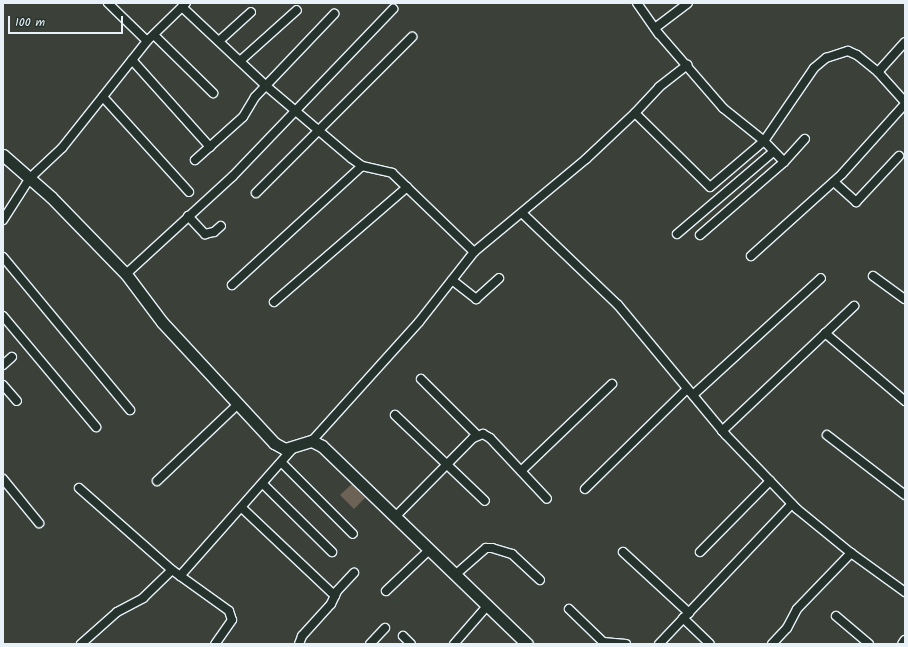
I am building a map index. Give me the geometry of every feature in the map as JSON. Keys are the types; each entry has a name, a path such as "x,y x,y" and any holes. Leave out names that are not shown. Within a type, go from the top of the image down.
{"main road":[{"path":"3,154 30,178 126,274 162,322 279,447 294,447 312,441 322,446 527,644"}],"street":[{"path":"108,3 147,41"},
{"path":"637,3 655,28 723,108 764,141 784,162"},
{"path":"655,28 688,3"},
{"path":"3,220 30,178 62,148 147,41 184,5 265,85 296,109 362,166 392,173 474,252"},
{"path":"126,274 232,177 393,9"},
{"path":"240,61 297,10"},
{"path":"219,41 251,12"},
{"path":"195,160 243,117 265,85 334,14"},
{"path":"154,35 213,93"},
{"path":"256,193 412,37"},
{"path":"878,72 905,42"},
{"path":"635,113 710,187 764,141 814,68 826,58 848,51 857,55 878,72 905,103 834,182 751,256"},
{"path":"132,60 210,147"},
{"path":"312,441 452,280 474,252 523,214 635,113 659,87 687,65"},
{"path":"103,97 189,192"},
{"path":"700,234 784,162 805,139"},
{"path":"677,234 773,152"},
{"path":"834,182 856,202 899,156"},
{"path":"232,285 362,166"},
{"path":"274,302 407,187"},
{"path":"523,214 618,305 722,430 792,504 851,553 905,592"},
{"path":"188,216 205,234 214,232 221,226"},
{"path":"3,257 130,410"},
{"path":"873,276 905,299"},
{"path":"452,280 476,299 499,278"},
{"path":"585,488 690,392 821,278"},
{"path":"722,430 854,306"},
{"path":"3,316 96,427"},
{"path":"825,333 905,402"},
{"path":"3,365 12,357"},
{"path":"421,378 477,435 490,438 547,499"},
{"path":"521,471 612,384"},
{"path":"3,385 17,401"},
{"path":"157,481 238,404"},
{"path":"395,415 485,501"},
{"path":"394,517 477,435"},
{"path":"827,435 905,496"},
{"path":"180,576 282,463 294,447"},
{"path":"282,463 353,534"},
{"path":"3,479 39,523"},
{"path":"700,552 770,481"},
{"path":"263,484 332,552"},
{"path":"79,488 172,570 212,597 233,616 215,644"},
{"path":"659,644 792,504"},
{"path":"242,508 335,596"},
{"path":"454,575 480,553 492,548 512,554 540,580"},
{"path":"386,591 429,550"},
{"path":"623,552 686,615 710,644"},
{"path":"772,644 787,628 798,609 851,553"},
{"path":"81,644 117,612 143,598 172,570"},
{"path":"299,644 302,636 354,573"},
{"path":"454,644 487,606"},
{"path":"569,609 603,642 626,644"},
{"path":"836,616 869,644"},
{"path":"370,644 385,628"},
{"path":"403,636 411,644"}],"building":[{"path":"352,484 365,498 354,509 340,495"}]}
